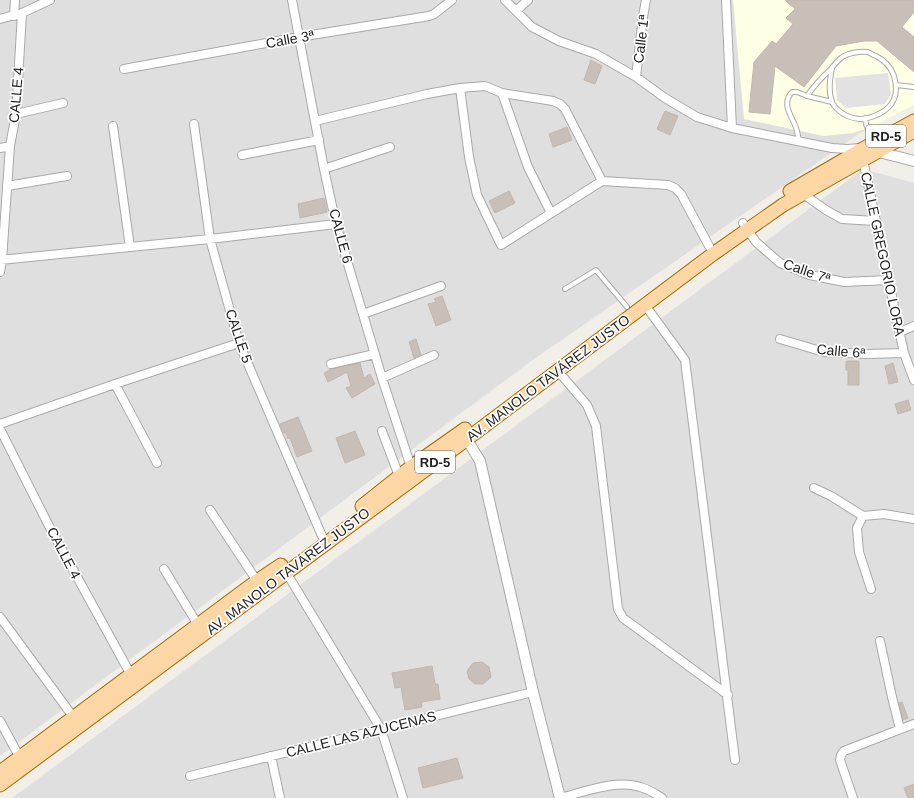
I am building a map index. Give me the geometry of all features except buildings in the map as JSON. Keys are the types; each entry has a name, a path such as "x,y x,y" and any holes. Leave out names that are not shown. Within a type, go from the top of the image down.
{"main road":[{"name":"AV. MANOLO TAVÁREZ JUSTO","path":"0,785 286,572 464,435 551,363 709,246 803,194 914,121"},
{"name":"AV. MANOLO TAVÁREZ JUSTO","path":"0,772 257,581 322,536 411,467 464,435 557,370 713,254 780,197 868,151 914,131"}],"street":[{"name":"CALLE 4","path":"0,272 10,146 16,114 18,14 15,0"},
{"path":"0,20 50,0"},
{"name":"CALLE 6","path":"292,0 336,224 362,314 411,467"},
{"name":"Calle 3ª","path":"124,69 299,37 428,16 434,14 452,0"},
{"path":"505,0 532,27 559,41 596,54 636,77 666,98 697,116 732,128 840,149 868,151 914,161"},
{"path":"516,11 528,0"},
{"name":"Calle 1ª","path":"636,77 646,0"},
{"path":"726,0 732,128"},
{"path":"315,121 427,94 460,88 485,86 502,93 553,101 560,104 565,109 602,181"},
{"path":"460,88 469,157 477,195 501,245 602,181 668,185 675,188 681,194 709,246"},
{"path":"502,93 528,168 551,213"},
{"path":"16,114 62,103"},
{"name":"CALLE 5","path":"194,124 210,239 239,343 322,536"},
{"path":"113,126 130,247"},
{"path":"242,155 319,140"},
{"path":"0,148 10,146"},
{"path":"324,168 390,147"},
{"name":"CALLE GREGORIO LORA","path":"868,151 876,221 904,353 914,380"},
{"path":"7,186 67,176"},
{"path":"803,194 842,219 876,221"},
{"path":"1,260 210,239 336,224"},
{"name":"Calle 7ª","path":"745,227 756,242 780,263 810,275 844,282 889,280"},
{"path":"362,314 441,286"},
{"path":"644,305 685,360 736,760"},
{"path":"900,332 914,326"},
{"name":"Calle 6ª","path":"780,339 824,352 866,354 904,353"},
{"path":"0,424 239,343"},
{"path":"331,364 375,354"},
{"path":"382,378 434,355"},
{"path":"557,370 587,405 596,426 618,609 623,618 728,695"},
{"path":"115,384 157,464"},
{"name":"CALLE 4","path":"0,429 49,526 131,675"},
{"path":"382,431 399,476"},
{"path":"464,435 480,461 533,692 560,798 604,786 624,784 640,786 662,798"},
{"path":"814,488 831,496 863,516 884,514 914,519"},
{"path":"210,510 257,581"},
{"path":"863,516 857,528 859,552 871,589"},
{"path":"164,569 198,625"},
{"path":"286,572 381,729 403,798"},
{"path":"0,617 74,718"},
{"path":"880,641 900,729"},
{"name":"CALLE LAS AZUCENAS","path":"190,776 533,692"},
{"path":"0,721 20,758"},
{"path":"853,798 840,760 844,751 914,724"},
{"path":"271,756 280,798"}],"lane":[{"path":"807,96 841,57 850,53 868,52 880,58 891,68 896,85 895,99 891,105 880,114 858,119 844,115 832,102 830,87 832,68"},
{"path":"896,85 914,87"},
{"path":"799,140 798,133 789,113 787,102 792,92 797,92 832,102"},
{"path":"865,118 868,151"},
{"path":"565,289 596,270 627,307"}],"shaded area":[{"path":"0,0 914,0 914,105 860,133 530,362 0,756"},
{"path":"733,0 914,0 914,105 872,127 853,133 823,136 744,119"},
{"path":"888,73 891,94 885,104 846,108 837,100 835,78"},
{"path":"863,169 914,183 914,798 12,798"}]}
